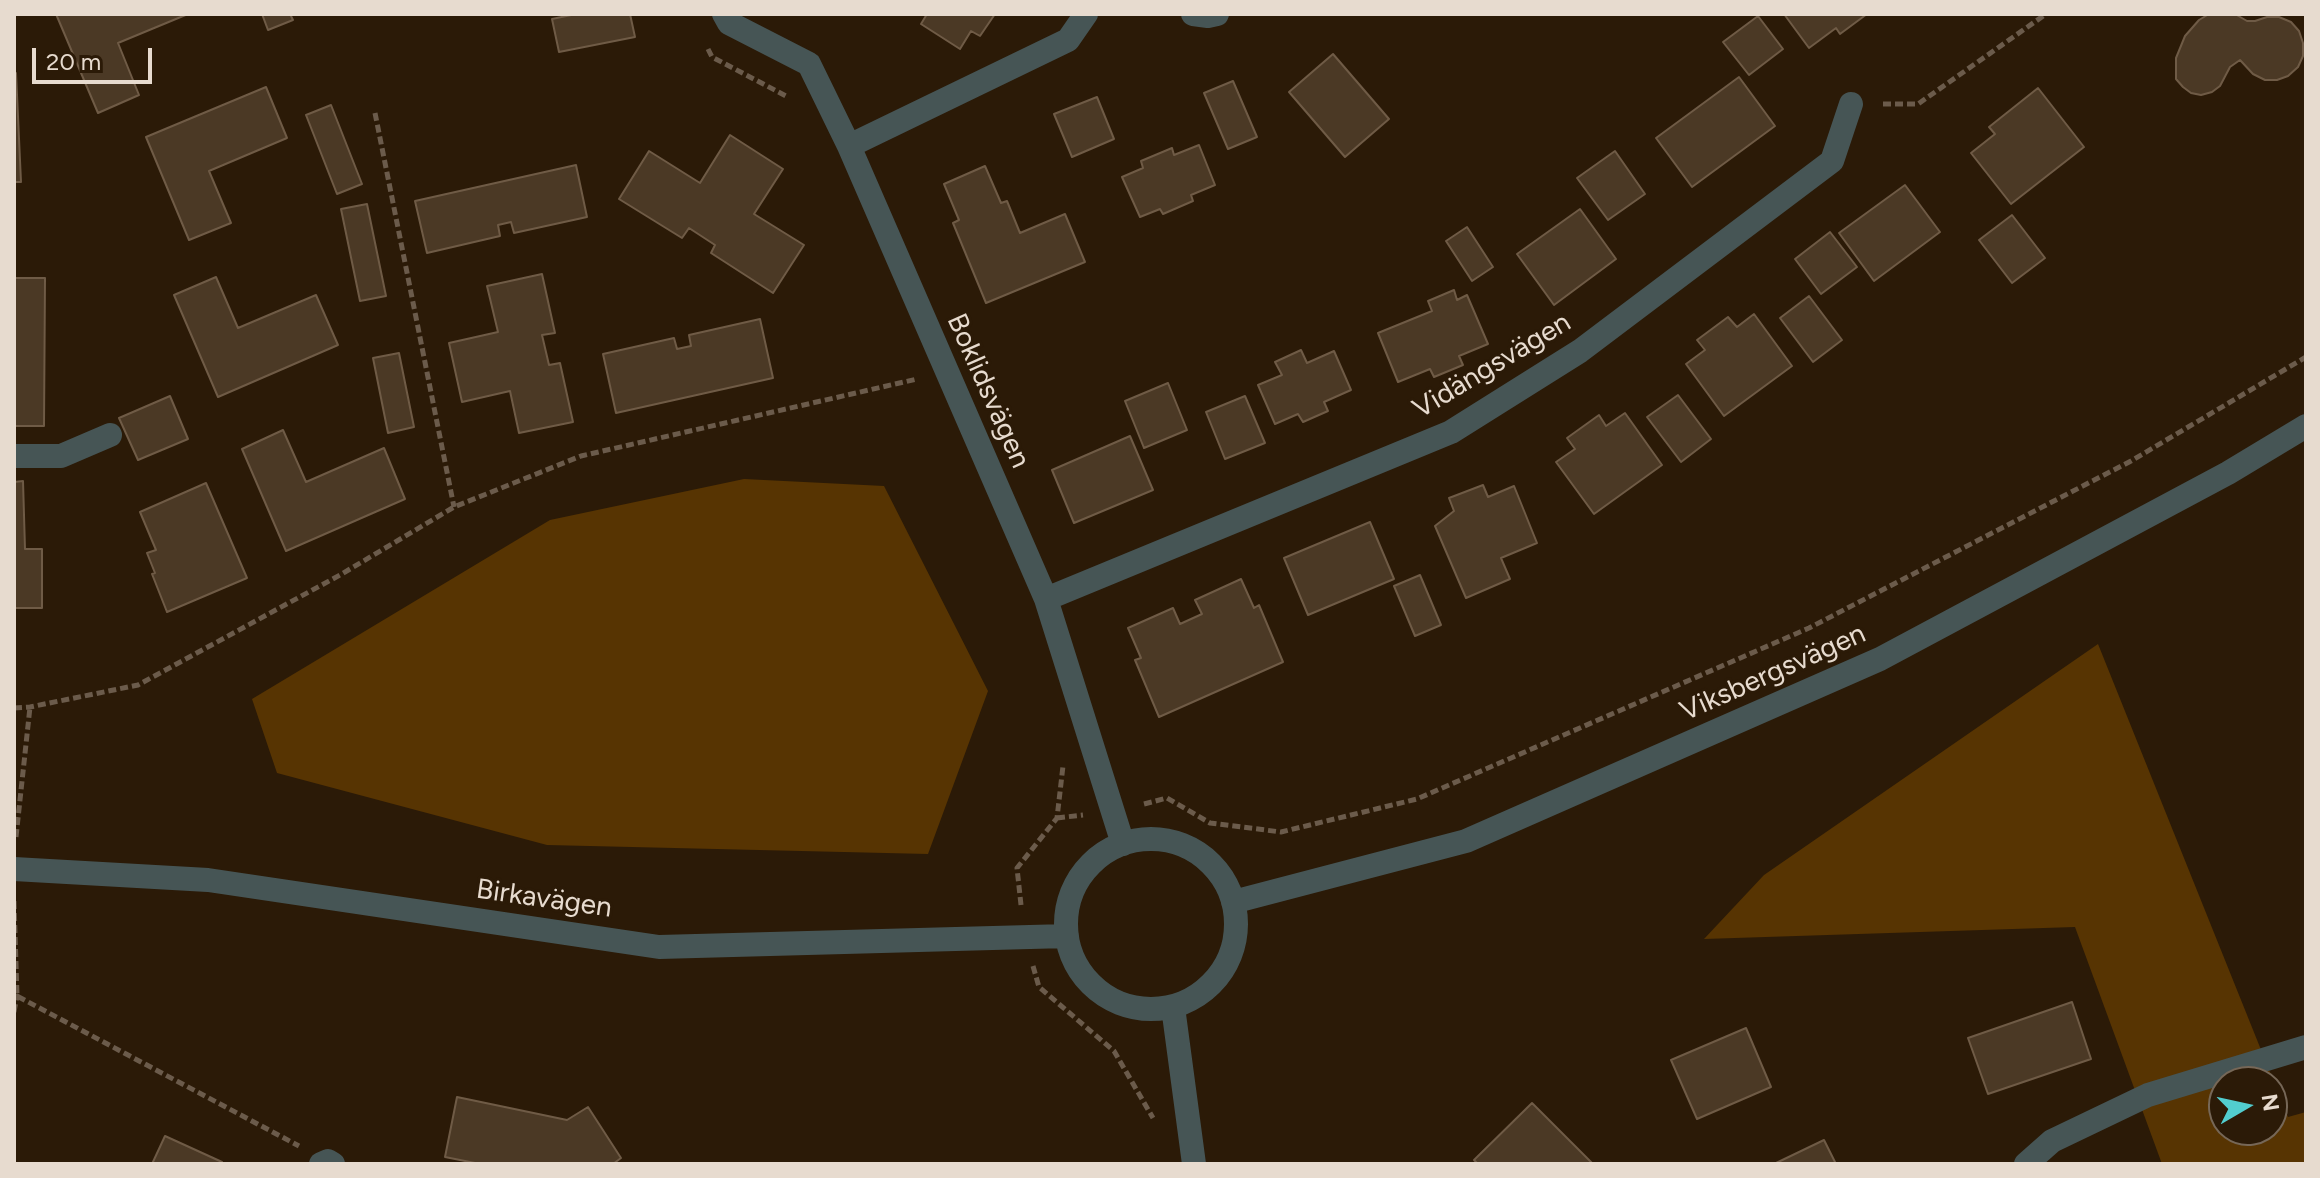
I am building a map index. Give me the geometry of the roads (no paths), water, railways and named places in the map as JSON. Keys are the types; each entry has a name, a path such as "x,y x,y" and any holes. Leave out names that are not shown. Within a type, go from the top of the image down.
{"street":[{"name":"Boklidsvägen","path":"724,14 729,23 809,64 849,146 1046,599 1123,844"},
{"path":"849,146 1068,40 1086,14"},
{"path":"1193,14 1217,14"},
{"name":"Vidängsvägen","path":"1046,599 1451,432 1580,351 1832,161 1851,104"},
{"name":"Viksbergsvägen","path":"1233,902 1466,841 1880,659 2228,473 2306,426"},
{"path":"14,456 61,456 110,435"},
{"path":"1156,840 1174,842 1190,849 1214,867 1233,902 1236,924 1233,947 1226,965 1214,982 1195,997 1173,1007 1141,1009 1109,998 1093,986 1072,955 1067,936 1069,902 1079,880 1095,861 1123,844 1156,840"},
{"name":"Birkavägen","path":"15,857 208,880 659,947 1067,936"},
{"path":"1173,1007 1194,1164"},
{"path":"2026,1164 2052,1141 2148,1095 2306,1047"}]}
